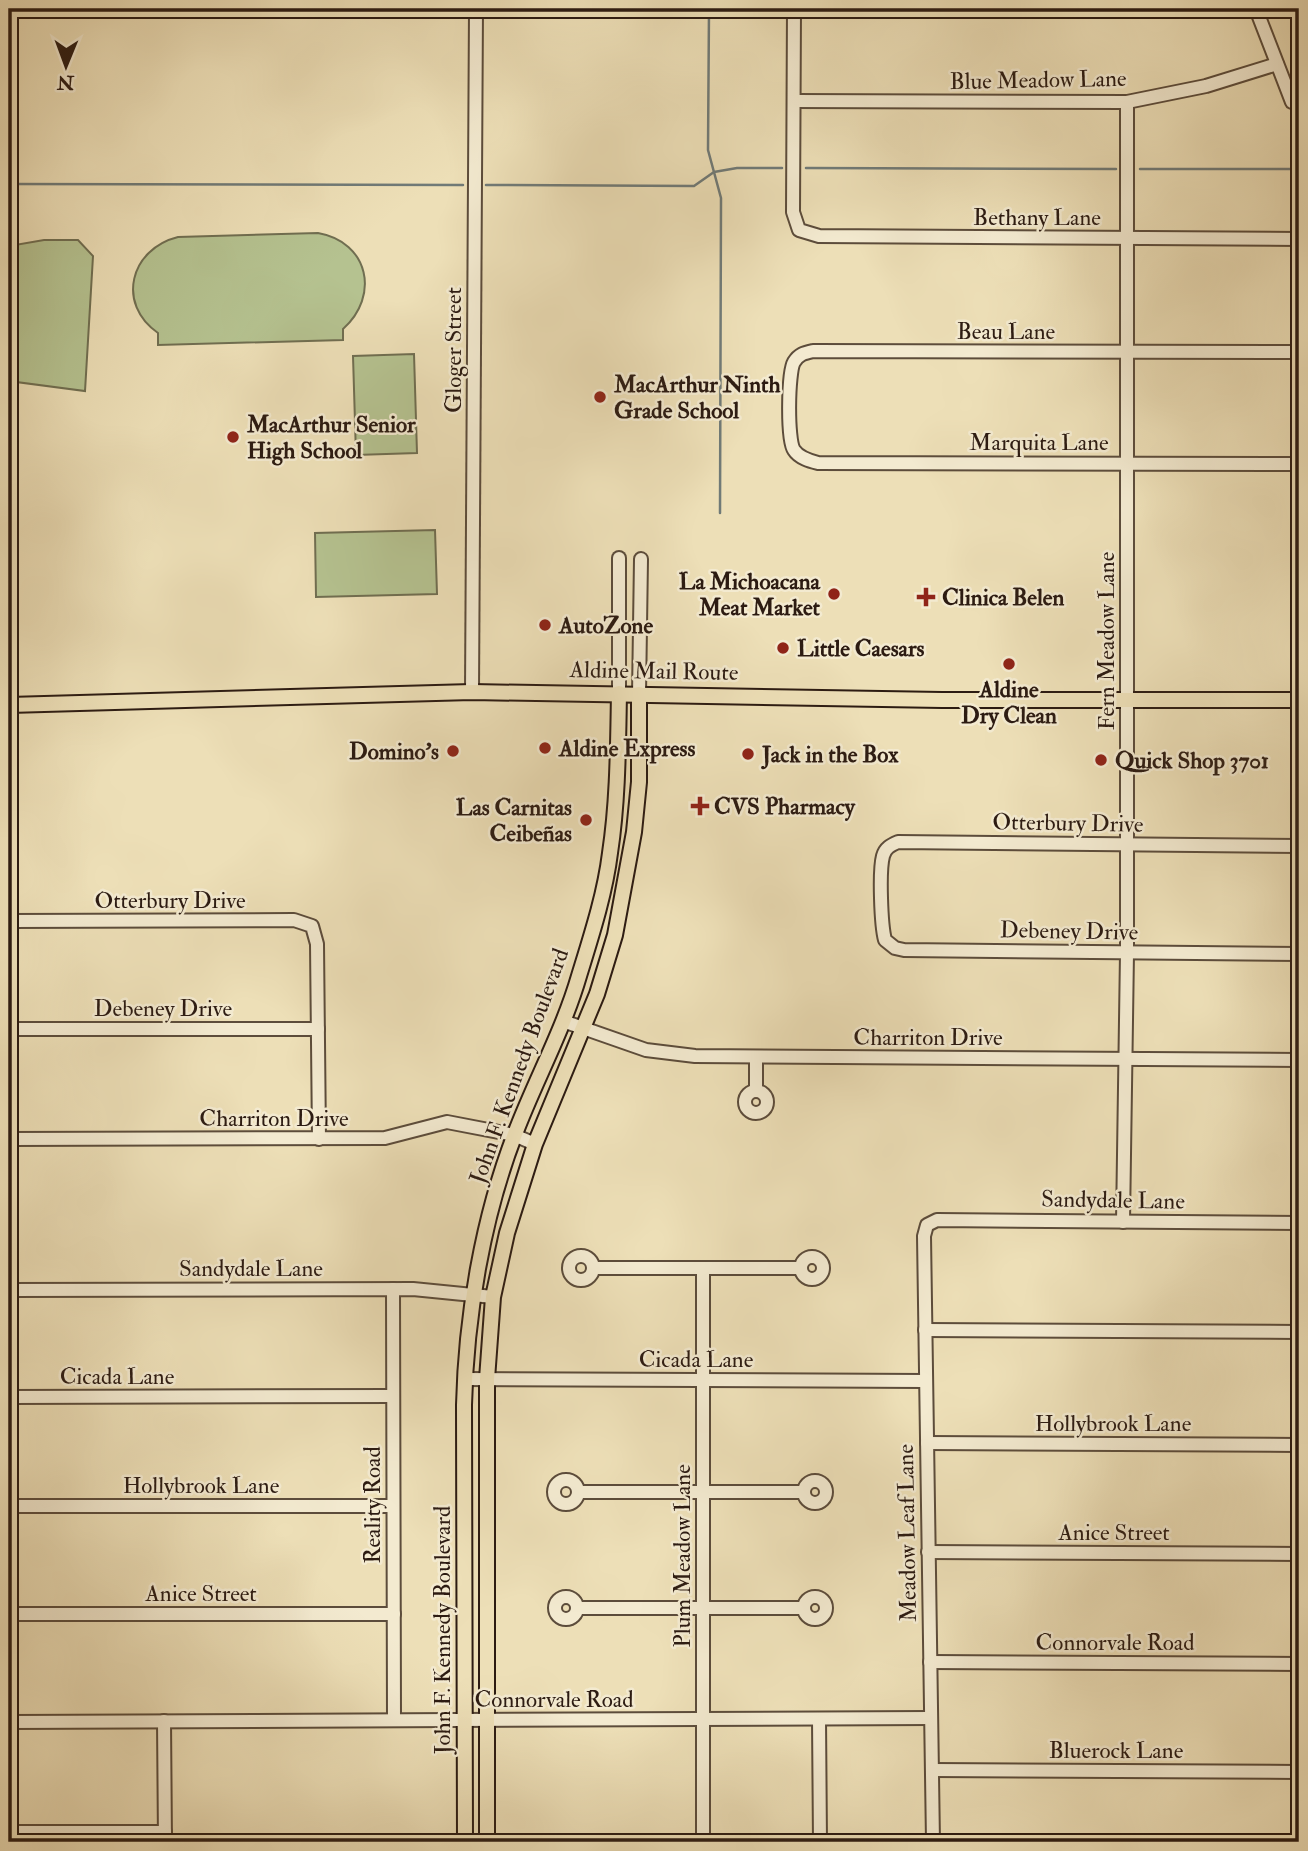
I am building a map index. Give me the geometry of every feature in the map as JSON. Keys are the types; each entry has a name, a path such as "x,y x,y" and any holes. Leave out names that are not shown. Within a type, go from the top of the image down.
{"main road":[{"name":"Aldine Mail Route","path":"9,705 472,692 942,700 1299,701"},
{"name":"John F. Kennedy Boulevard","path":"465,1842 465,1379 474,1295 499,1185 514,1135 579,978 610,857 619,693"},
{"name":"John F. Kennedy Boulevard","path":"486,1842 487,1379 493,1297 507,1233 535,1144 597,994 615,935 629,862 639,782 639,694"},
{"path":"610,857 629,862"}],"street":[{"name":"Gloger Street","path":"472,692 476,9"},
{"path":"794,9 794,101"},
{"path":"1256,9 1292,103"},
{"name":"Blue Meadow Lane","path":"794,101 1127,102 1206,86 1277,64"},
{"name":"Bethany Lane","path":"794,101 795,223 799,230 819,236 1299,239"},
{"name":"Fern Meadow Lane","path":"1124,1222 1127,102"},
{"name":"Beau Lane","path":"791,439 792,367 802,353 1299,352"},
{"name":"Marquita Lane","path":"791,439 796,453 818,463 1299,464"},
{"name":"John F. Kennedy Boulevard","path":"619,558 619,693"},
{"name":"John F. Kennedy Boulevard","path":"639,694 641,559"},
{"name":"Otterbury Drive","path":"882,896 883,855 898,842 1299,846"},
{"name":"Debeney Drive","path":"882,896 883,933 885,940 895,948 1299,954"},
{"name":"Otterbury Drive","path":"9,921 295,920 312,926 317,943 318,1030"},
{"name":"Charriton Drive","path":"563,1021 646,1050 669,1055 1299,1060"},
{"name":"Debeney Drive","path":"9,1029 318,1030"},
{"path":"318,1030 319,1139"},
{"path":"756,1056 756,1090"},
{"name":"Charriton Drive","path":"9,1139 384,1138 447,1122 514,1135 535,1144"},
{"name":"Sandydale Lane","path":"927,1225 937,1220 1299,1223"},
{"name":"Meadow Leaf Lane","path":"927,1225 924,1236 933,1842"},
{"path":"593,1268 800,1268"},
{"name":"Plum Meadow Lane","path":"703,1269 703,1842"},
{"name":"Reality Road","path":"393,1289 394,1720"},
{"name":"Sandydale Lane","path":"9,1290 413,1289 493,1297"},
{"path":"925,1330 1299,1332"},
{"name":"Cicada Lane","path":"465,1379 926,1381"},
{"name":"Cicada Lane","path":"9,1397 393,1396"},
{"name":"Hollybrook Lane","path":"927,1443 1299,1445"},
{"path":"578,1492 804,1492"},
{"name":"Hollybrook Lane","path":"9,1506 393,1506"},
{"name":"Anice Street","path":"928,1552 1299,1554"},
{"path":"578,1608 803,1608"},
{"name":"Anice Street","path":"9,1614 394,1614"},
{"name":"Connorvale Road","path":"930,1662 1299,1664"},
{"name":"Connorvale Road","path":"9,1722 931,1718"},
{"path":"819,1719 820,1842"},
{"path":"9,1832 50,1837 165,1837 164,1721"},
{"name":"Bluerock Lane","path":"932,1770 1299,1772"}],"green space":[{"path":"318,233 335,238 349,247 364,272 362,301 355,316 343,329 343,340 158,345 158,333 145,321 137,307 133,293 134,279 149,253 162,243 178,237"},
{"path":"44,240 78,240 93,256 85,391 9,381 9,246"},
{"path":"414,354 417,453 356,455 353,356"},
{"path":"435,530 437,594 316,597 315,533"}],"waterway":[{"path":"709,9 708,150 721,198 720,513"},
{"path":"486,185 694,186 714,172 737,168 782,168"},
{"path":"806,168 1116,169"},
{"path":"1140,169 1299,169"},
{"path":"9,184 463,185"}],"place":[{"name":"MacArthur Ninth Grade School","path":"600,397"},
{"name":"MacArthur Senior High School","path":"233,437"},
{"name":"La Michoacana Meat Market","path":"834,594"},
{"name":"Clinica Belen","path":"926,597"},
{"name":"AutoZone","path":"545,625"},
{"name":"Little Caesars","path":"783,648"},
{"name":"Aldine Dry Clean","path":"1009,664"},
{"name":"Aldine Express","path":"545,748"},
{"name":"Domino's","path":"453,751"},
{"name":"Jack in the Box","path":"748,754"},
{"name":"Quick Shop 3701","path":"1101,760"},
{"name":"CVS Pharmacy","path":"700,806"},
{"name":"Las Carnitas Ceibeñas","path":"586,820"}]}
